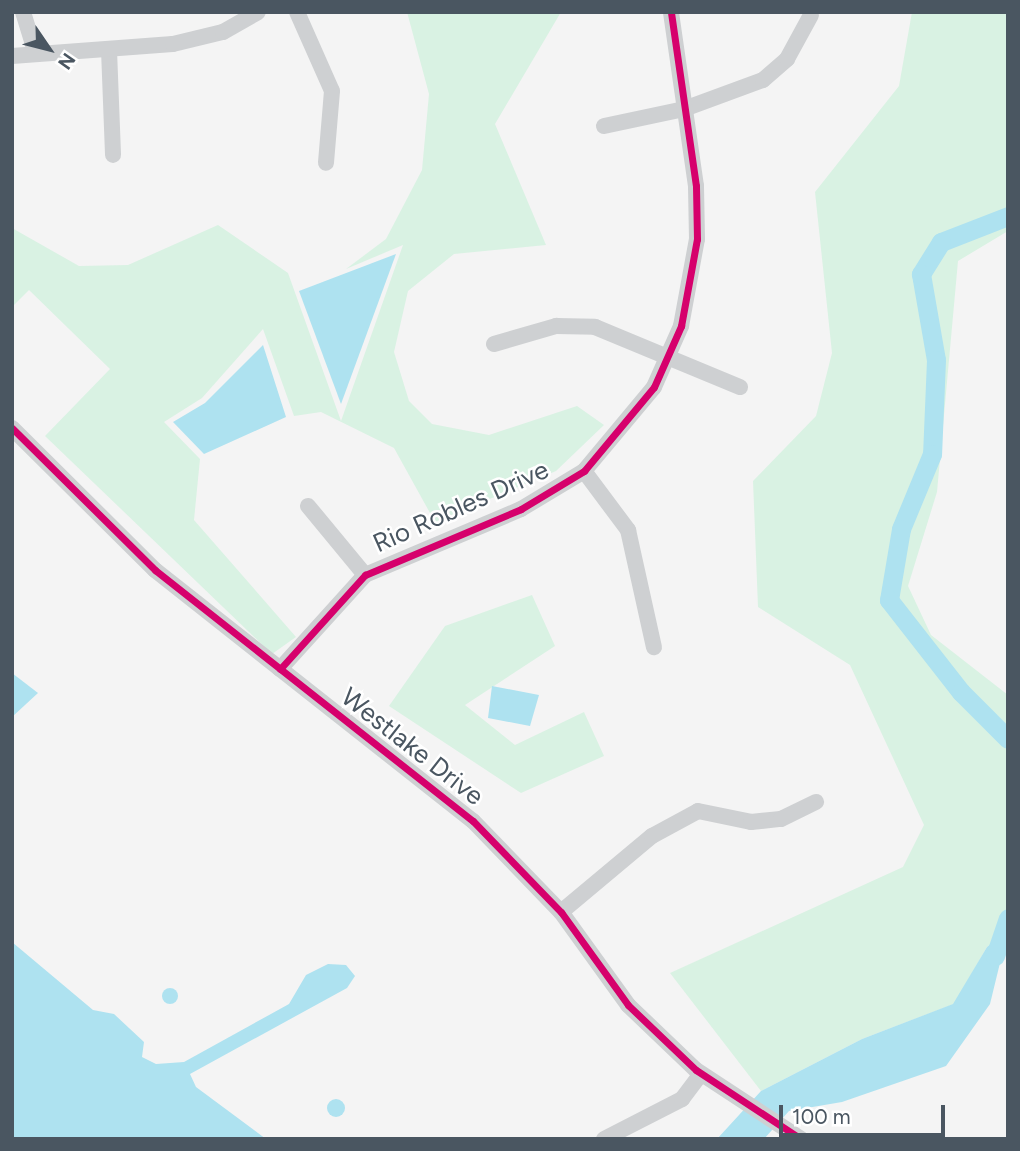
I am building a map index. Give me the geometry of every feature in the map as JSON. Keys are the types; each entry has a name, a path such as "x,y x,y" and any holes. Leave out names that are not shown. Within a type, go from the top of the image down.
{"street":[{"path":"23,12 35,51"},
{"path":"12,56 35,51 109,50 198,39 258,12"},
{"path":"297,12 332,91 326,163"},
{"name":"Rio Robles Drive","path":"280,669 365,575 521,509 584,471 634,418 670,355 689,297 697,239 671,12"},
{"path":"604,126 684,109 763,80 787,59 811,15"},
{"path":"109,50 113,155"},
{"path":"494,344 575,325 617,332 740,387"},
{"name":"Westlake Drive","path":"12,428 155,569 473,821 561,912 628,1005 701,1074 799,1138"},
{"path":"584,471 628,530 654,647"},
{"path":"308,506 365,575"},
{"path":"561,912 652,836 698,811 751,822 781,819 816,802"},
{"path":"604,1138 682,1099 701,1074"},
{"path":"634,1139 640,1122"}],"green space":[{"path":"407,12 561,12 495,124 546,245 454,254 408,291 394,352 409,401 432,424 489,435 577,406 604,425 556,471 435,522 394,448 321,412 294,416 263,329 202,398 164,422 200,459 194,520 296,637 272,654 45,436 110,369 29,290 12,307 12,228 79,266 128,265 218,225 288,273 341,421 403,245 346,269 386,239 422,170 429,94"},
{"path":"912,12 1008,12 1008,231 958,261 937,492 908,586 931,635 1008,695 1008,930 987,947 954,1004 862,1039 761,1091 670,973 903,867 924,825 850,665 758,607 753,481 816,416 832,353 815,192 899,86"},
{"path":"532,595 555,646 465,705 515,745 584,712 604,756 521,793 389,706 445,626"}],"water":[{"path":"396,254 341,404 299,291"},
{"path":"263,345 286,417 204,454 173,422 205,403"},
{"path":"12,673 38,693 12,717"},
{"path":"492,686 539,695 530,726 488,718"},
{"path":"1008,930 990,1004 946,1066 842,1102 789,1111 764,1139 717,1139 761,1091 862,1039 953,1004 987,947"},
{"path":"12,942 93,1010 114,1014 144,1042 142,1057 156,1064 184,1062 289,1004 306,975 328,964 346,965 355,976 347,988 190,1074 196,1087 266,1139 12,1139"},
{"path":"170,988 176,990 176,1002 170,1004 164,1002 162,996 164,990"},
{"path":"332,1099 340,1099 345,1108 343,1115 332,1117 327,1112 327,1104"}],"waterway":[{"path":"1008,216 941,242 921,274 936,360 932,454 901,529 889,600 961,692 1008,739"},
{"path":"995,956 1008,918"}],"cycle path":[{"path":"280,669 365,575 521,509 584,471 654,387 681,326 697,239 696,186 671,12"},
{"path":"12,428 155,570 473,821 561,912 628,1005 696,1070 801,1139"}]}
